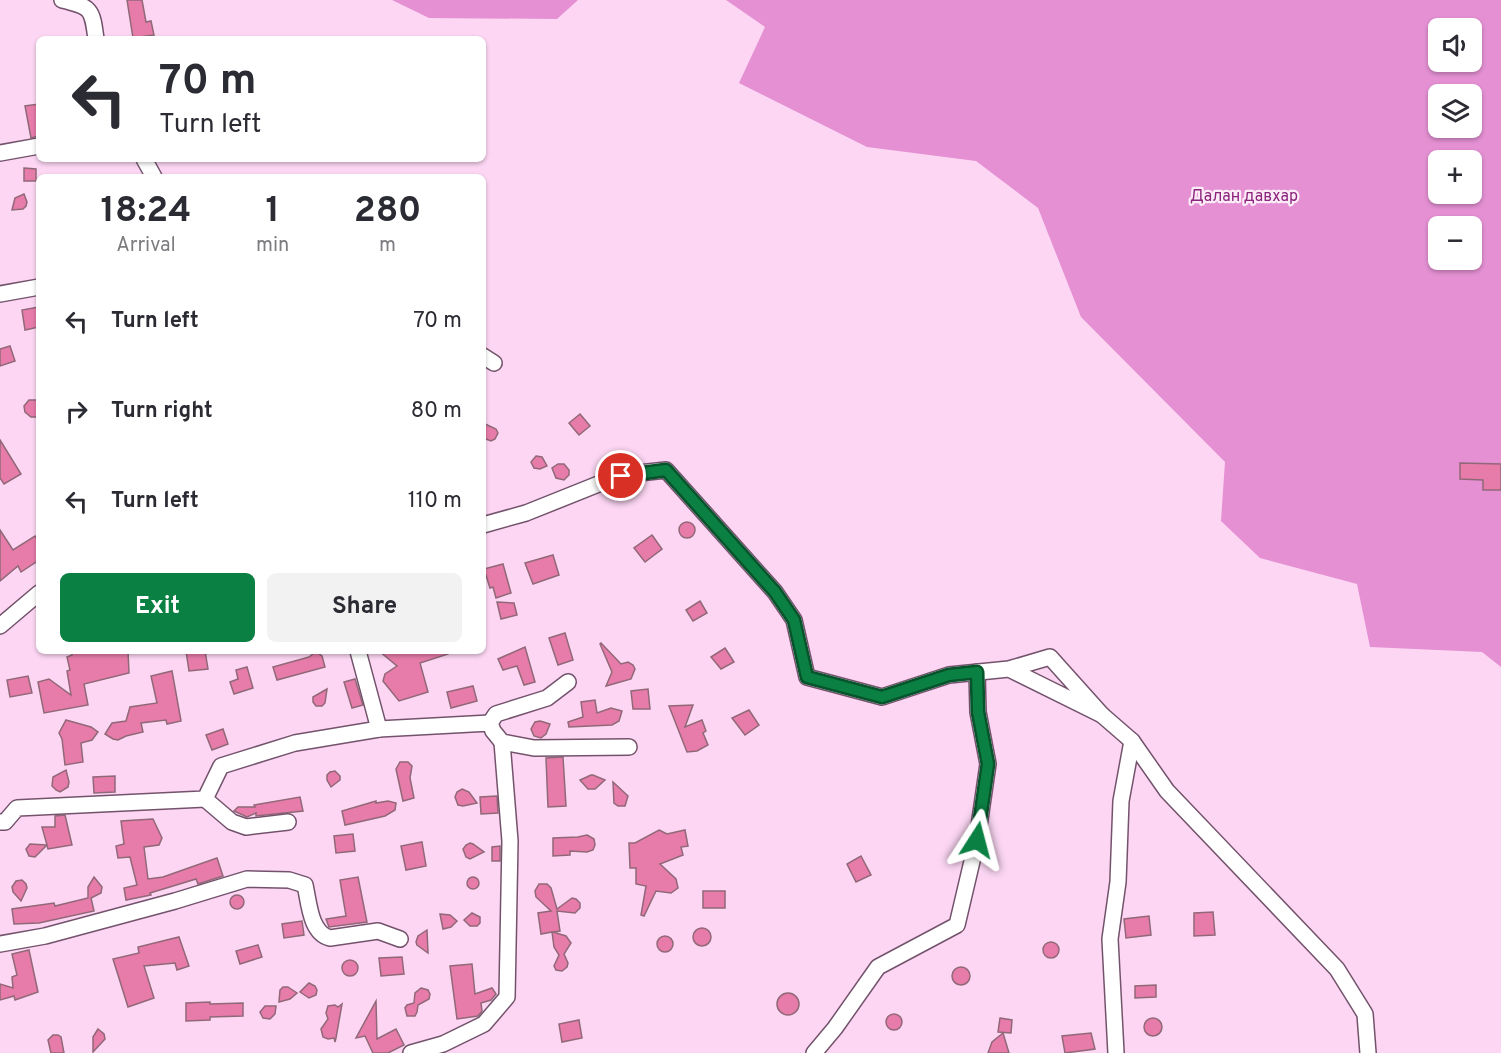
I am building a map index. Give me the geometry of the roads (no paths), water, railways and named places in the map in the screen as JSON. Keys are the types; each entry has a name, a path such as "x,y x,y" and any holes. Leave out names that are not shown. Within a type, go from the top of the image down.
{"street":[{"path":"62,0 84,5 93,17 96,36"},
{"path":"0,153 36,147"},
{"path":"0,294 36,288"},
{"path":"486,524 526,513 621,476 666,470 794,620 807,677 882,697 949,675 1009,669 1050,657 1102,715 1132,741 1167,791 1337,969 1365,1014 1368,1053"},
{"path":"0,626 36,596"},
{"path":"359,654 379,729"},
{"path":"1009,669 1102,715"},
{"path":"814,1053 835,1028 878,967 957,925 977,840 988,764 978,712 977,672"},
{"path":"490,723 496,714 547,698 568,682"},
{"path":"205,799 221,766 295,743 379,729 490,723"},
{"path":"411,1053 443,1044 484,1024 507,996 510,841 502,742 490,723"},
{"path":"1116,1053 1110,939 1118,882 1121,801 1132,741"},
{"path":"502,742 534,748 629,747"},
{"path":"0,822 5,822 16,808 205,799 232,822 246,827 288,822"},
{"path":"0,944 45,936 247,879 288,880 305,885 315,925 323,936 330,938 378,931 400,939"}],"park label":[{"name":"Далан давхар","path":"1244,197"}]}
